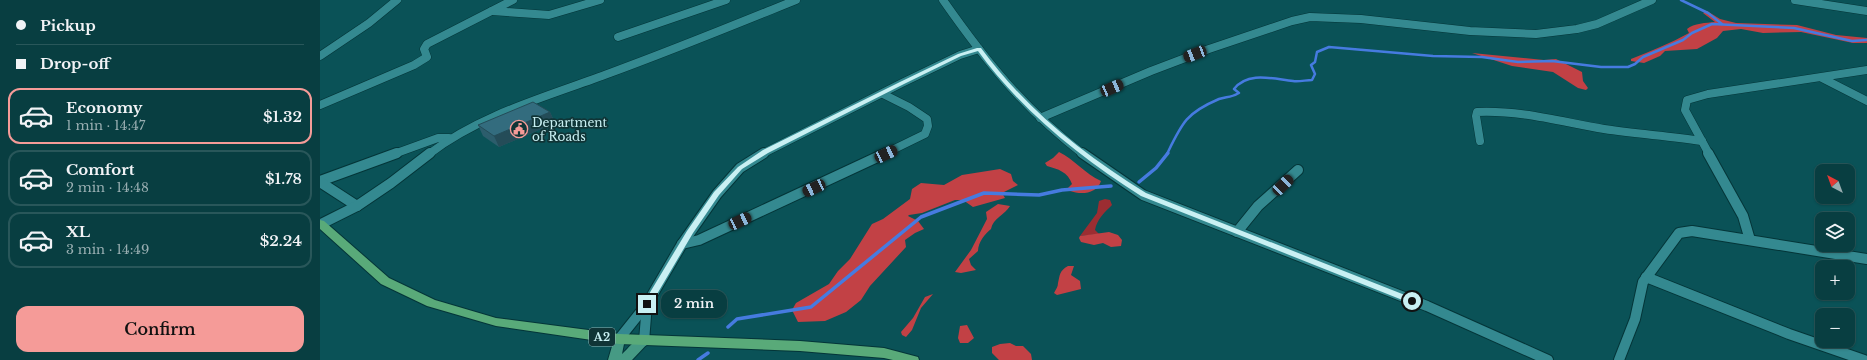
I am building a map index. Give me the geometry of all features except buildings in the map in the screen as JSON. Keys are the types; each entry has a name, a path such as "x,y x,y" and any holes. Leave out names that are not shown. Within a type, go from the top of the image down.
{"main road":[{"name":"A2","path":"320,224 385,281 431,303 496,322 619,339 800,346 884,353 914,360"},
{"path":"614,360 619,339"},
{"path":"624,360 644,341"}],"street":[{"path":"320,56 369,23 398,0"},
{"path":"320,105 414,65 427,57 424,48 427,44 513,0"},
{"path":"492,11 548,15 600,0"},
{"path":"618,37 726,0"},
{"path":"320,224 357,206 391,183 449,138 502,113 649,59 796,0"},
{"path":"943,0 998,75 1021,100 1040,118 1109,174 1144,195 1427,306 1548,360"},
{"path":"1040,118 1209,49 1292,21 1310,17 1361,19 1470,30 1536,34 1577,29 1597,24 1652,0"},
{"path":"1795,0 1867,11"},
{"path":"619,339 647,304 682,244 717,194 740,168 766,152 960,55 979,49"},
{"path":"1750,240 1743,216 1685,110 1686,100 1708,94 1867,70"},
{"path":"1822,78 1867,101"},
{"path":"682,244 699,240 837,177 926,134 928,126 926,119 909,107 883,94"},
{"path":"1480,141 1476,116 1477,112 1486,111 1505,112 1605,129 1702,141"},
{"path":"320,182 438,138 449,138"},
{"path":"1237,232 1247,217 1268,195 1283,185 1298,170"},
{"path":"320,182 357,206"},
{"path":"1619,360 1635,319 1643,282 1660,261 1679,233 1692,231 1831,252 1867,260"},
{"path":"1646,277 1789,334 1864,360"},
{"path":"644,341 647,304"}],"shaded area":[{"path":"1707,11 1720,19 1736,23 1797,25 1836,35 1867,38 1867,43 1853,43 1801,32 1763,33 1741,29 1723,31 1717,38 1697,49 1665,51 1660,56 1644,63 1631,61 1631,59 1668,44 1689,33 1687,29 1690,27 1715,22 1703,13"},
{"path":"1472,53 1544,60 1556,59 1582,72 1583,81 1588,88 1586,90 1578,88 1553,72 1512,66"},
{"path":"1059,152 1070,158 1101,181 1096,189 1084,193 1070,191 1068,188 1072,184 1068,177 1059,170 1047,166 1045,163"},
{"path":"1000,169 1011,174 1013,181 1018,185 1002,193 1005,198 973,207 963,200 955,200 922,213 909,215 908,216 918,221 924,229 905,240 906,247 870,286 861,300 846,312 825,321 798,322 792,310 796,303 829,284 838,271 850,259 872,224 883,219 910,199 912,189 921,183 944,185 962,175"},
{"path":"1105,199 1110,200 1112,205 1098,222 1095,230 1099,234 1080,236 1097,213 1099,201"},
{"path":"998,204 1010,206 994,222 991,229 981,241 978,251 969,259 971,265 976,270 961,273 955,272 971,250 987,219 986,212"},
{"path":"1109,232 1118,235 1122,240 1121,246 1111,247 1103,243 1094,245 1081,242 1079,238 1080,236"},
{"path":"1068,266 1074,266 1071,275 1080,281 1081,289 1057,295 1054,293 1058,286 1060,273"},
{"path":"933,294 921,308 912,330 906,337 902,335 901,332 913,318 925,297"},
{"path":"967,325 974,338 968,343 960,343 958,338 960,326"},
{"path":"1010,343 1016,346 1023,346 1031,354 1032,360 999,360 992,353 992,347"}],"waterway":[{"path":"1681,0 1708,13 1722,24"},
{"path":"1167,154 1181,127 1186,120 1199,109 1219,99 1239,93 1234,89 1246,80 1254,78 1295,81 1312,80 1315,74 1311,65 1315,62 1317,52 1329,47 1433,56 1482,57 1518,62 1552,61 1601,67 1628,67 1635,64 1643,57 1683,40 1692,33 1712,24 1794,28 1852,41 1867,40"},
{"path":"1139,182 1156,168 1168,153"},
{"path":"728,327 737,319 811,307 921,217 984,193 1039,195 1062,190 1111,186"},
{"path":"698,360 708,353"}],"place":[{"name":"Department of Roads","path":"519,129"}],"route":[{"path":"647,304 690,232 727,181 740,168 766,152 883,94 902,83 960,55 979,49 998,75 1040,118 1109,174 1144,195 1412,301"}]}
